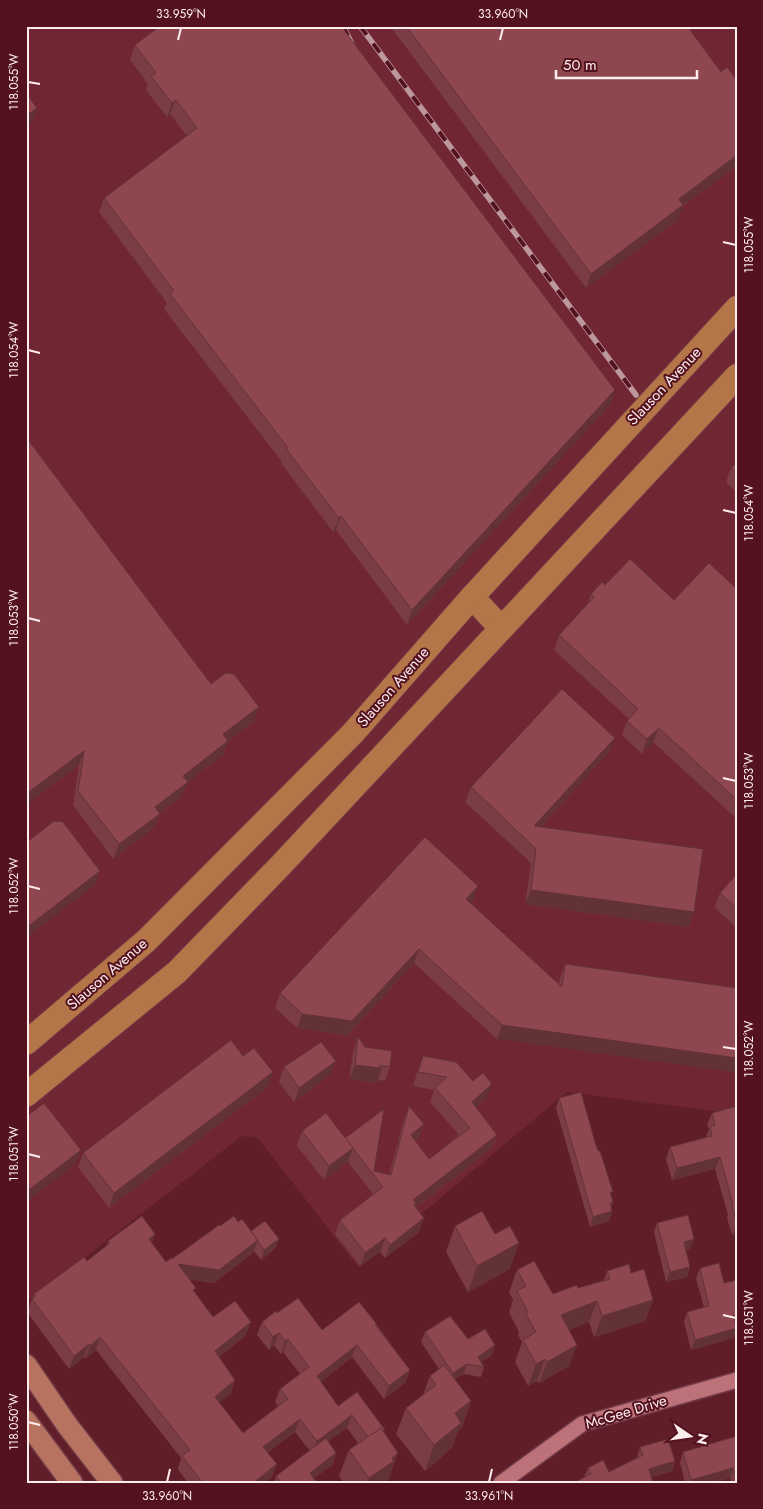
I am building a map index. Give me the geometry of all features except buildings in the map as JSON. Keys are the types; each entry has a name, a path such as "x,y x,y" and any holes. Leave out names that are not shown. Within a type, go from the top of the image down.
{"main road":[{"name":"Slauson Avenue","path":"26,1043 147,940 353,733 472,597 737,308"},
{"path":"26,1095 177,972 376,764 737,376"},
{"path":"472,597 501,628"},
{"path":"353,733 376,764"},
{"path":"26,1365 67,1425 112,1483"},
{"path":"26,1421 72,1483"}],"street":[{"name":"McGee Drive","path":"501,1483 582,1424 737,1380"}],"shaded area":[{"path":"26,26 737,26 737,1114 567,1092 358,1267 258,1138 242,1136 26,1303"}],"railway":[{"path":"343,26 353,46"},
{"path":"360,26 636,395"}]}
